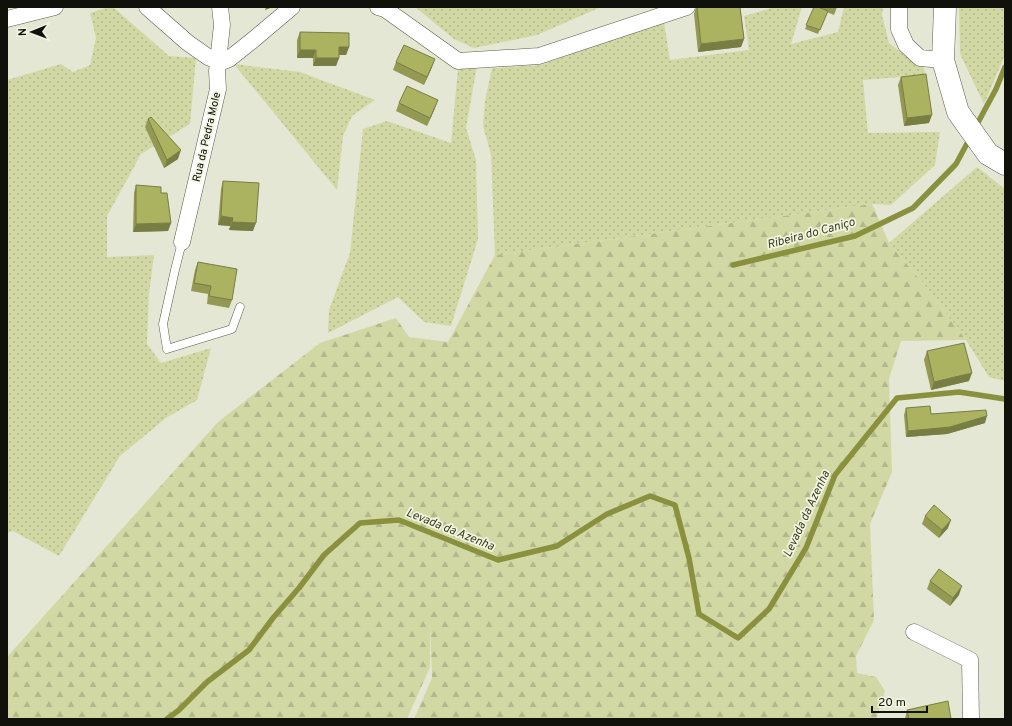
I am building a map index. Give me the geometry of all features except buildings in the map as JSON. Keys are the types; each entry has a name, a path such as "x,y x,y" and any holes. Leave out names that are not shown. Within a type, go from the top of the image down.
{"main road":[{"path":"945,7 943,60 958,112 997,159"}],"street":[{"path":"7,19 55,7"},
{"path":"147,7 188,43 208,57 224,61 229,59 253,40 292,7"},
{"name":"Rua da Pedra Mole","path":"182,242 218,89 217,71 222,25 220,7"},
{"path":"378,7 385,9 458,61 539,56 686,7"},
{"path":"899,7 899,28 906,44 920,58 943,60"},
{"path":"914,632 970,660 971,719"}],"lane":[{"path":"182,242 163,324 167,349 232,329 240,307"}],"green space":[{"path":"108,7 113,7 169,56 196,58 190,124 141,154 107,216 107,257 154,255 149,294 147,344 161,363 211,348 197,400 166,418 120,456 59,556 13,531 7,533 7,80 61,64 73,72 90,65 96,38 90,13"},
{"path":"415,7 601,7 537,35 474,48 454,39"},
{"path":"775,7 802,7 791,44 838,32 844,7 883,7 882,15 889,43 912,61 923,66 926,75 863,80 868,133 940,132 935,165 891,205 872,204 495,255 491,155 483,126 485,101 492,68 540,65 664,22 670,60 749,50 744,16"},
{"path":"959,7 1005,7 1005,55 984,104 960,54"},
{"path":"234,64 300,72 375,100 352,116 343,136 337,190"},
{"path":"477,66 466,128 476,160 478,239 451,326 424,322 398,297 328,333 329,310 350,253 363,129 387,121 451,143 458,69"},
{"path":"977,167 1005,189 1005,381 989,377 966,340 926,287 889,243"},
{"path":"872,204 889,243 926,287 966,340 901,341 889,379 892,472 870,524 874,620 856,656 857,673 876,677 885,691 876,719 414,719 432,678 430,622 430,667 407,719 7,719 7,657 218,422 320,343 396,318 409,337 448,342 495,255"}],"waterway":[{"name":"Ribeira do Caniço","path":"975,128 996,89 1005,67"},
{"name":"Ribeira do Caniço","path":"733,265 855,236 913,208 956,164 970,138"},
{"name":"Levada da Azenha","path":"167,719 179,710 207,682 249,650 324,555 360,523 399,520 498,560 557,546 607,514 650,496 675,505 689,558 699,614 738,638 769,609 806,548 835,475 897,398 959,392 1005,399"}]}
